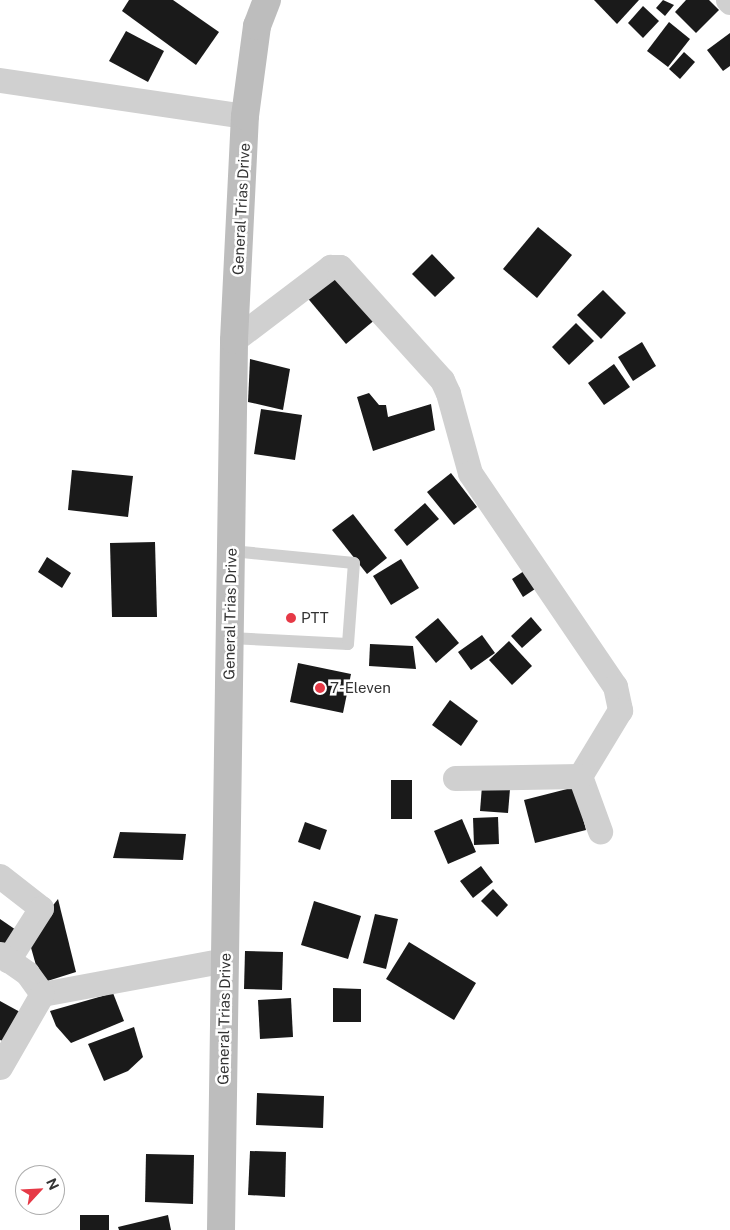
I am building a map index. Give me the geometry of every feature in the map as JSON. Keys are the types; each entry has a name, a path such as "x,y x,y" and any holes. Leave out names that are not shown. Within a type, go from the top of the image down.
{"main road":[{"name":"General Trias Drive","path":"221,1230 234,340 245,116 258,26 267,0"}],"street":[{"path":"0,80 245,116"},
{"path":"234,340 330,267 340,267 442,380 470,473 615,686 620,710 580,776"},
{"path":"455,778 580,776"},
{"path":"580,776 600,832"},
{"path":"0,876 41,908 4,957 27,973 42,994"},
{"path":"0,1066 42,994 225,960"}],"lane":[{"path":"230,638 348,644 354,563 231,551"}],"building":[{"path":"129,0 173,0 219,32 196,65 122,11"},
{"path":"594,0 639,0 617,24"},
{"path":"663,0 674,5 665,16 656,8"},
{"path":"686,0 709,0 719,10 696,33 675,12"},
{"path":"643,6 659,21 643,38 628,23"},
{"path":"669,22 690,39 668,67 647,51"},
{"path":"126,31 164,51 148,82 109,61"},
{"path":"730,33 730,66 723,71 707,50"},
{"path":"684,52 695,62 680,79 669,69"},
{"path":"538,227 572,255 537,298 503,269"},
{"path":"432,254 455,278 435,297 412,274"},
{"path":"336,269 377,318 346,344 305,295"},
{"path":"603,290 626,313 601,339 577,315"},
{"path":"576,323 594,341 569,365 552,347"},
{"path":"642,342 656,366 633,381 618,357"},
{"path":"250,359 290,369 283,410 248,402"},
{"path":"614,364 630,387 604,405 588,383"},
{"path":"369,393 379,405 386,405 388,417 431,404 435,430 373,451 357,397"},
{"path":"261,409 302,415 295,460 254,454"},
{"path":"72,470 133,476 128,517 68,510"},
{"path":"451,473 477,507 454,525 427,492"},
{"path":"425,503 439,519 407,546 394,530"},
{"path":"353,514 387,558 367,574 332,530"},
{"path":"155,542 157,617 112,617 110,543"},
{"path":"47,557 71,573 62,588 38,572"},
{"path":"401,559 419,588 391,605 373,576"},
{"path":"527,569 538,587 523,597 512,579"},
{"path":"531,617 542,630 522,648 511,636"},
{"path":"438,618 459,643 436,663 415,637"},
{"path":"482,635 495,653 471,670 458,652"},
{"path":"509,641 532,666 512,685 489,660"},
{"path":"370,644 413,646 416,669 369,666"},
{"name":"7-Eleven","path":"298,663 351,674 343,713 290,702"},
{"path":"450,700 478,721 461,746 432,725"},
{"path":"391,780 412,780 412,819 391,819"},
{"path":"482,786 510,789 508,813 480,811"},
{"path":"575,787 586,830 535,843 524,800"},
{"path":"498,817 499,844 474,845 473,818"},
{"path":"462,819 476,852 448,864 434,831"},
{"path":"305,822 327,830 320,850 298,842"},
{"path":"120,832 186,834 183,860 113,858"},
{"path":"481,866 493,882 473,898 460,881"},
{"path":"493,889 508,905 497,917 481,901"},
{"path":"58,899 76,972 41,983 28,937"},
{"path":"314,901 361,916 348,959 301,945"},
{"path":"375,914 398,919 386,969 363,963"},
{"path":"0,919 19,932 8,947 0,942"},
{"path":"409,942 476,983 454,1020 386,979"},
{"path":"245,951 283,952 282,990 244,989"},
{"path":"333,988 361,989 361,1022 333,1022"},
{"path":"113,993 124,1021 71,1043 56,1026 50,1011"},
{"path":"291,998 293,1037 260,1039 258,1000"},
{"path":"0,1001 20,1012 3,1041 0,1040"},
{"path":"134,1027 143,1057 128,1071 104,1081 88,1044"},
{"path":"257,1093 324,1096 323,1128 256,1125"},
{"path":"250,1151 286,1152 285,1197 248,1195"},
{"path":"146,1154 194,1155 193,1204 145,1202"},
{"path":"80,1215 109,1215 109,1230 80,1230"},
{"path":"168,1215 171,1230 119,1230 118,1227"}],"place":[{"name":"PTT","path":"291,618"},
{"name":"7-Eleven","path":"320,688"}]}
